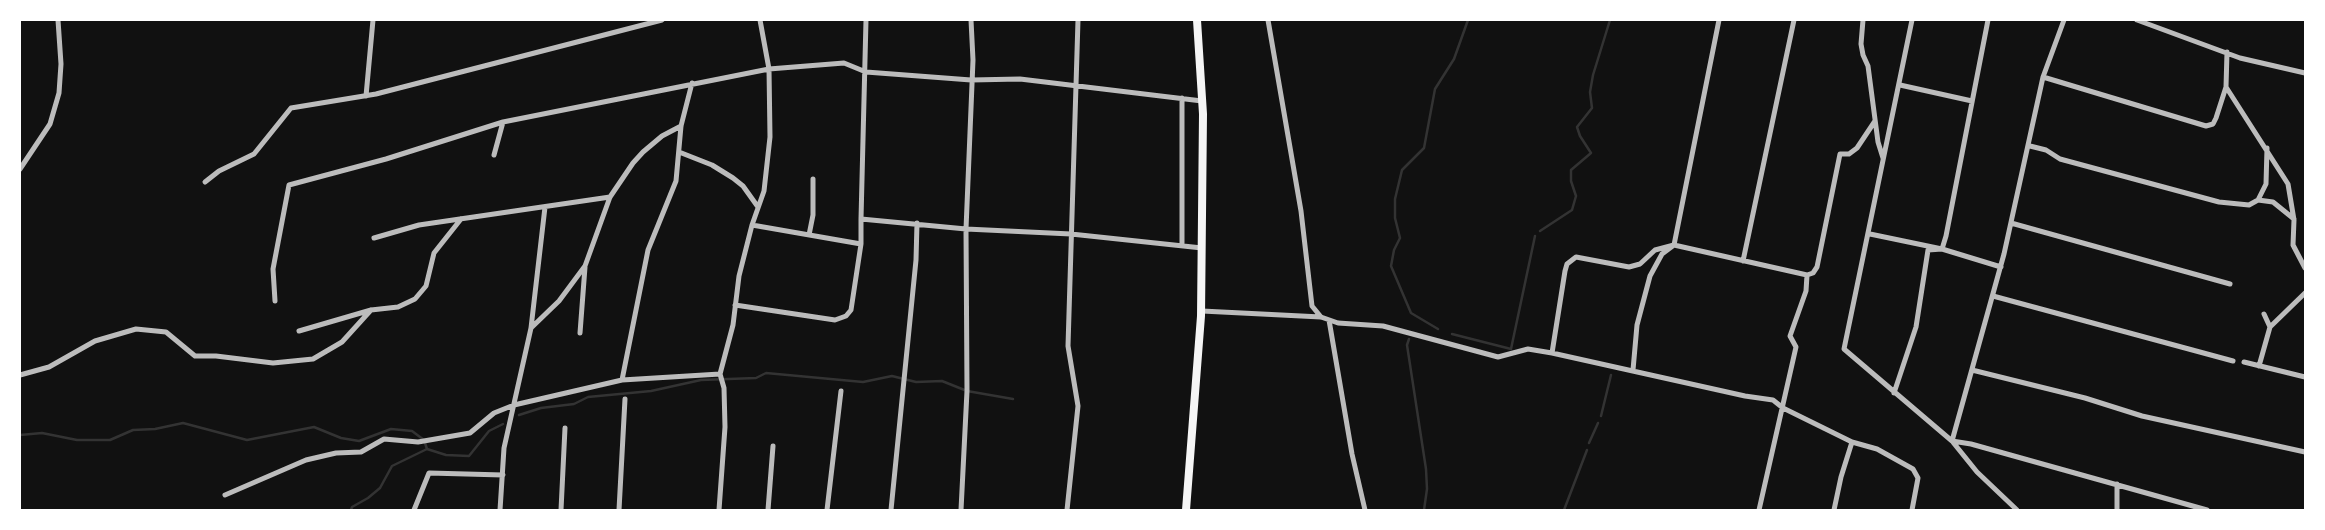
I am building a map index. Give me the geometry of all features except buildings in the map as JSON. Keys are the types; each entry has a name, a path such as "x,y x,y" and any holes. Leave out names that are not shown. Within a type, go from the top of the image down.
{"main road":[{"path":"1186,510 1202,311 1202,101 1197,20"}],"street":[{"path":"20,169 50,124 59,93 61,64 58,20"},
{"path":"366,96 372,20"},
{"path":"205,182 219,170 254,154 292,108 366,96 662,20"},
{"path":"718,510 725,427 724,388 720,374 732,325 739,276 752,225 764,191 770,137 769,69 760,20"},
{"path":"735,305 835,320 846,316 851,310 860,244 866,20"},
{"path":"961,510 967,391 966,229 972,80 971,20"},
{"path":"1067,510 1078,406 1068,346 1078,20"},
{"path":"1268,20 1301,211 1312,306 1321,317"},
{"path":"1632,370 1637,326 1650,276 1662,254 1674,246 1719,20"},
{"path":"1743,261 1794,20"},
{"path":"1863,20 1861,44 1868,66 1878,142 1884,158"},
{"path":"1912,20 1870,234 1844,350 1952,441 1977,472 2017,510"},
{"path":"1942,249 1958,180 1988,20"},
{"path":"1952,441 2001,267 2030,146 2029,136 2043,77 2064,20"},
{"path":"2138,20 2240,58 2305,72"},
{"path":"2043,77 2206,126 2213,124 2226,87 2227,52"},
{"path":"275,301 273,269 289,185 386,159 503,122 769,69 844,63 866,72 972,80 1020,79 1202,101"},
{"path":"622,380 648,250 676,181 681,126 692,84"},
{"path":"1900,84 1972,101"},
{"path":"2226,87 2267,148 2288,184 2294,220 2293,244 2305,268"},
{"path":"1182,98 1182,246"},
{"path":"1552,353 1565,271 1571,259 1581,256 1629,267 1640,264 1655,250 1674,246 1807,275 1813,273 1817,267 1840,154 1849,154 1857,148 1875,121"},
{"path":"494,155 503,122"},
{"path":"580,332 585,266 610,197 643,152 681,126"},
{"path":"2030,146 2046,150 2060,159 2219,202 2249,205 2258,200 2266,184 2267,148"},
{"path":"679,152 712,165 733,178 743,186 758,207"},
{"path":"809,235 813,215 813,179"},
{"path":"374,238 419,225 610,197"},
{"path":"2258,200 2272,202 2294,220"},
{"path":"500,510 508,426 531,328 545,207"},
{"path":"299,331 371,310 398,307 415,299 426,286 434,253 462,219"},
{"path":"861,219 966,229 1072,234 1202,248"},
{"path":"2011,222 2230,284"},
{"path":"892,510 915,270 917,223"},
{"path":"752,225 860,244"},
{"path":"1870,234 1942,249 2001,267"},
{"path":"1894,393 1916,327 1928,250 1942,249"},
{"path":"531,328 559,301 585,266"},
{"path":"1759,510 1784,408 1796,347 1790,336 1806,291 1807,275"},
{"path":"2259,366 2270,327 2305,293"},
{"path":"1993,296 2233,362"},
{"path":"20,375 49,367 95,341 136,329 166,332 195,356 216,356 273,363 313,360 342,342 371,310"},
{"path":"1202,311 1321,317 1329,320 1383,326 1498,357 1528,349 1745,396 1773,400 1784,408 1852,442 1877,449 1913,469 1918,478 1912,510"},
{"path":"2264,314 2270,327"},
{"path":"1329,320 1352,454 1365,510"},
{"path":"2244,362 2305,377"},
{"path":"1972,370 2085,398 2142,416 2305,452"},
{"path":"225,496 306,460 336,453 361,452 384,439 418,442 470,433 494,413 514,405 622,380 720,374"},
{"path":"827,510 842,391"},
{"path":"619,510 625,399"},
{"path":"561,510 565,428"},
{"path":"1952,441 1971,444 2207,510"},
{"path":"1834,510 1841,477 1852,442"},
{"path":"768,510 773,446"},
{"path":"414,510 428,473 503,475"},
{"path":"2116,510 2118,484"}],"waterway":[{"path":"1438,329 1411,313 1391,266 1394,250 1400,238 1395,218 1395,199 1402,170 1424,148 1435,89 1454,59 1468,20"},
{"path":"1540,231 1572,210 1576,196 1571,181 1571,170 1591,153 1580,136 1577,127 1592,108 1590,92 1593,75 1610,20"},
{"path":"1452,334 1511,349 1535,236"},
{"path":"1409,339 1407,345 1426,469 1427,489 1424,510"},
{"path":"519,415 541,408 574,404 588,397 651,391 701,380 756,378 766,373 863,382 892,376 916,382 942,381 967,391 1013,399"},
{"path":"1601,416 1611,375"},
{"path":"20,435 42,433 77,440 110,440 133,430 155,429 183,423 247,440 314,427 341,438 359,441 391,429 412,431 424,440 427,449 446,455 469,456 489,431 503,424"},
{"path":"1589,443 1598,423"},
{"path":"351,510 352,507 368,498 380,488 392,466 427,449"},
{"path":"1564,510 1587,450"}]}
